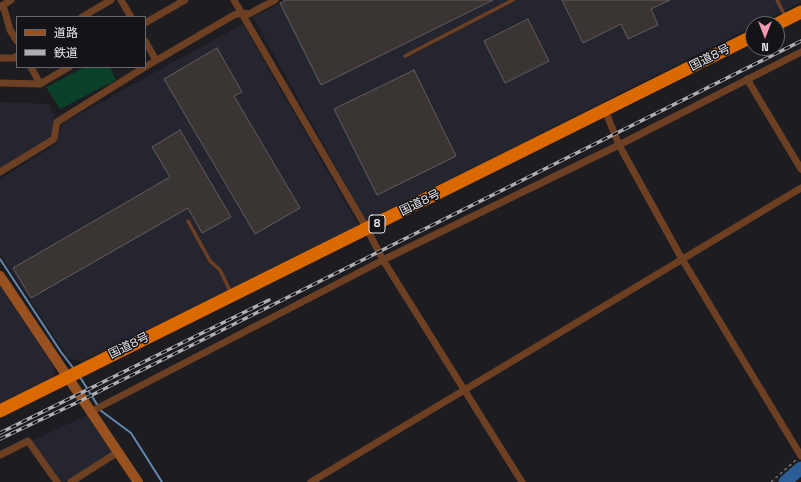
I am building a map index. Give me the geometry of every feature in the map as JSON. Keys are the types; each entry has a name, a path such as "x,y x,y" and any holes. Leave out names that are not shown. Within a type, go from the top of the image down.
{"highway":[{"path":"785,20 801,12"},
{"name":"国道8号","path":"0,411 745,40"}],"street":[{"path":"11,0 2,6 10,30 16,39"},
{"path":"84,16 111,0"},
{"path":"121,0 130,16"},
{"path":"146,22 185,0"},
{"path":"234,0 367,229 383,260 522,482"},
{"path":"146,66 234,15 242,13 249,14 274,0"},
{"path":"146,43 156,60"},
{"path":"92,412 383,260 619,145 801,52"},
{"path":"0,58 16,57"},
{"path":"32,68 40,84"},
{"path":"0,83 40,84 67,68"},
{"path":"0,172 54,139 57,122 143,68"},
{"path":"747,79 801,170"},
{"path":"605,110 619,145 682,259 801,456"},
{"path":"311,482 801,188"},
{"path":"0,278 138,482"},
{"path":"0,455 28,442 57,482"},
{"path":"71,482 118,452"}],"lane":[{"path":"405,56 513,0"},
{"path":"777,0 780,16"},
{"path":"188,221 210,261 220,270 232,296"}],"path":[{"path":"771,482 801,456"}],"shaded area":[{"path":"286,0 801,0 801,2 773,16 745,16 745,30 366,222 253,17"},
{"path":"243,24 360,228 82,361 68,358 0,254 0,179 56,144 63,123"},
{"path":"0,102 49,104 55,116 51,137 0,169"},
{"path":"0,283 55,363 53,381 0,406"},
{"path":"89,414 114,451 65,482 60,482 32,441"}],"green space":[{"path":"83,68 110,68 116,80 60,109 46,87"}],"building":[{"path":"286,0 493,0 321,85 280,3"},
{"path":"562,0 670,0 651,9 658,25 628,39 621,24 583,43"},
{"path":"528,19 549,61 505,83 484,41"},
{"path":"217,48 242,92 234,96 300,208 255,234 164,79"},
{"path":"414,70 456,156 377,195 334,109"},
{"path":"180,130 231,217 202,233 188,208 31,298 13,268 170,177 152,147"}],"waterway":[{"path":"0,259 61,352 74,369"},
{"path":"80,377 98,406"},
{"path":"100,410 131,433 162,482"},
{"path":"785,482 801,468"}],"railway":[{"path":"0,439 76,403 801,41"},
{"path":"0,433 269,300"}]}
